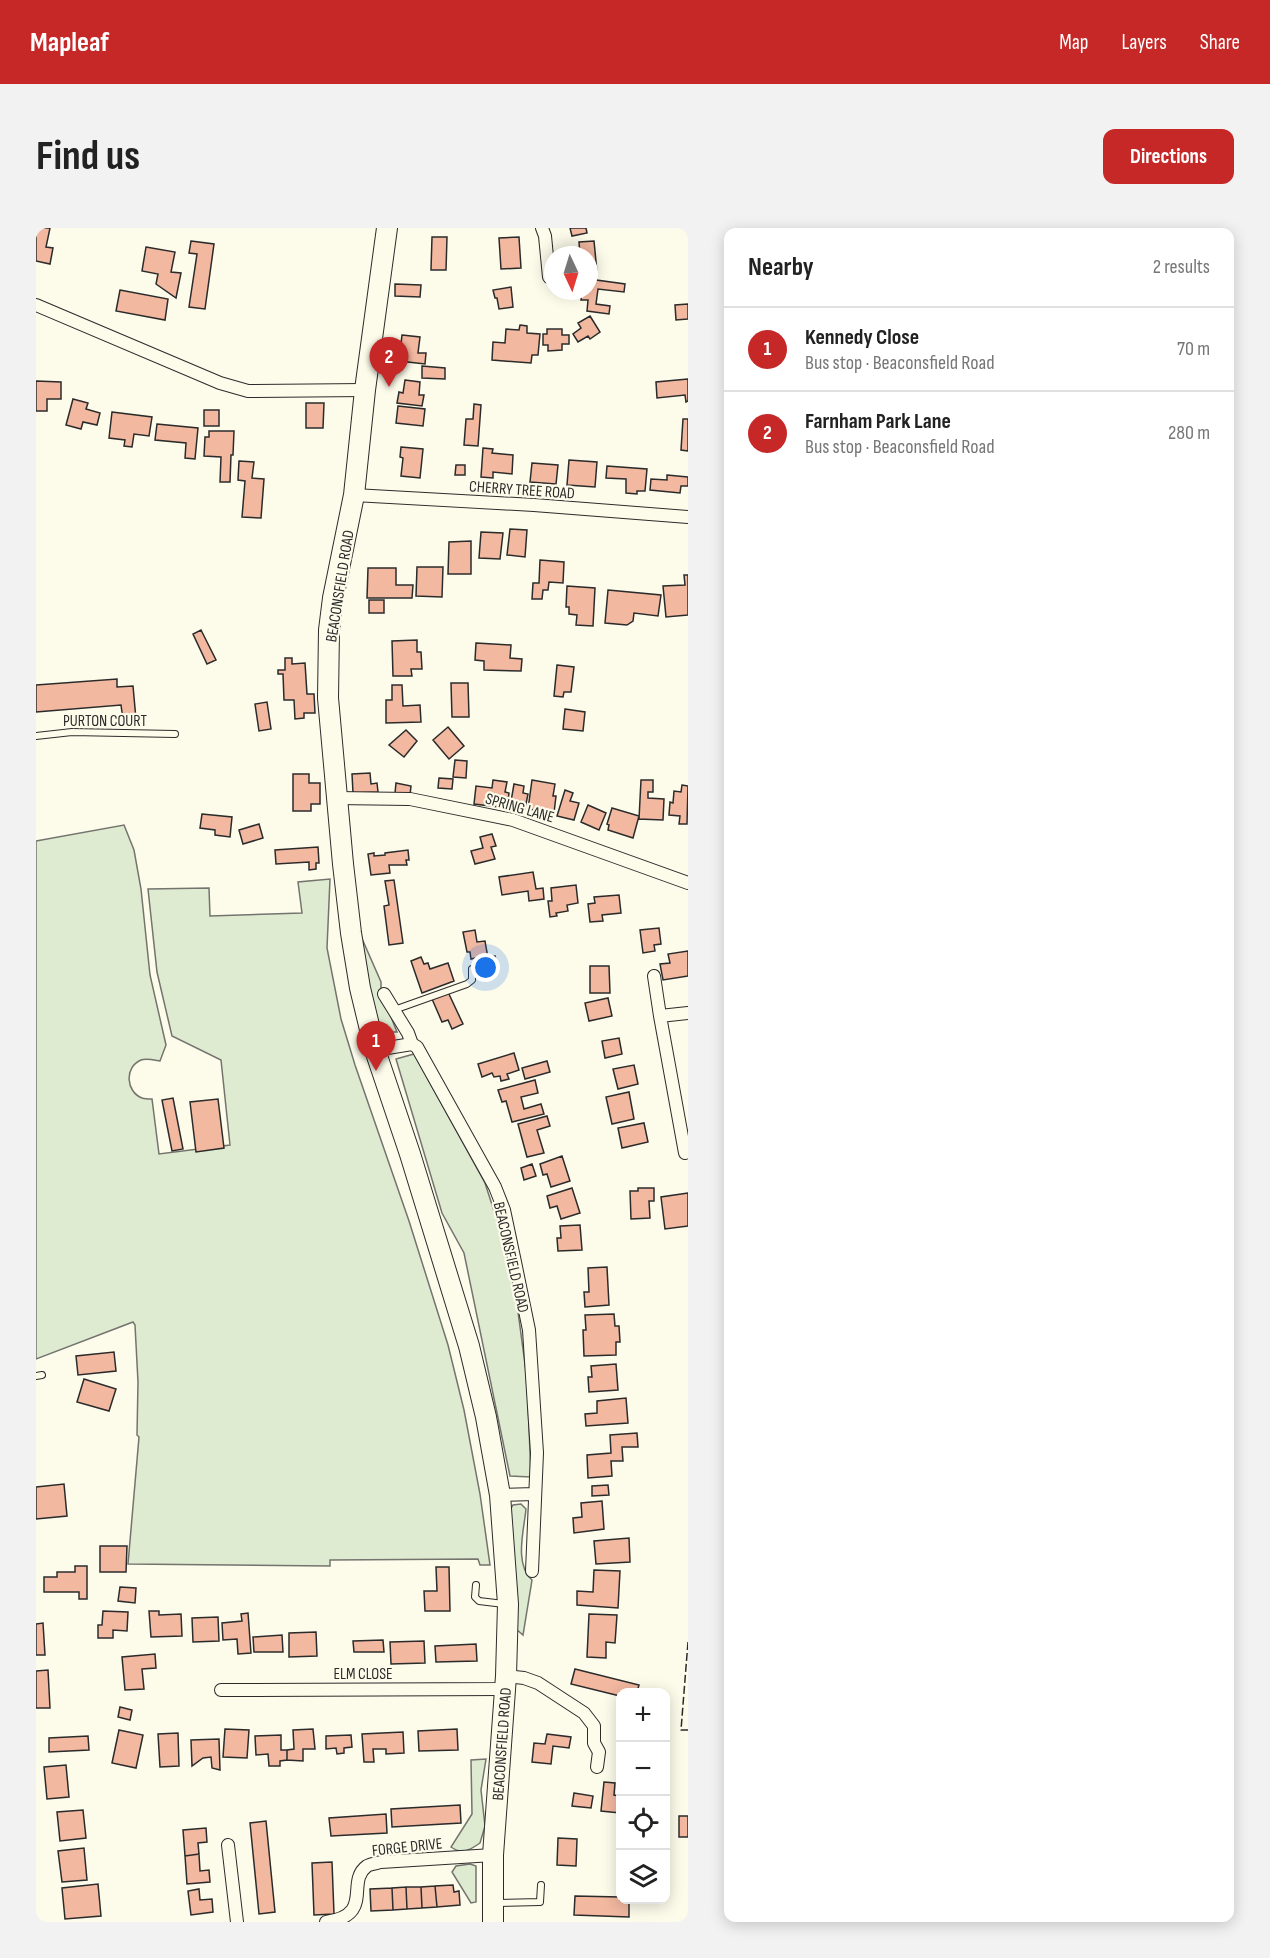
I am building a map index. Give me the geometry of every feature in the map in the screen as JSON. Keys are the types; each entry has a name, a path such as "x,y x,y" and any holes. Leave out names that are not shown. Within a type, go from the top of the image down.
{"main road":[{"name":"BEACONSFIELD ROAD","path":"387,228 365,390 354,495 333,598 329,630 328,698 336,798 351,933 360,988 375,1050 469,1346 486,1417 500,1495 508,1604 493,1855 492,1913"}],"street":[{"path":"542,228 546,246"},
{"path":"36,305 220,383 248,391 365,390"},
{"name":"CHERRY TREE ROAD","path":"354,495 534,505 688,517"},
{"name":"SPRING LANE","path":"336,798 410,798 513,820 688,883"},
{"path":"654,976 685,1153"},
{"name":"BEACONSFIELD ROAD","path":"384,994 408,1033 412,1044 417,1047 437,1081 495,1187 504,1210 529,1330 537,1453 532,1571"},
{"path":"660,1016 688,1013"},
{"path":"375,1050 412,1044"},
{"path":"500,1495 535,1494"},
{"name":"ELM CLOSE","path":"221,1690 505,1683 524,1678 538,1683 584,1713 594,1726 594,1743 599,1752 597,1767"},
{"path":"228,1845 237,1922"},
{"name":"FORGE DRIVE","path":"326,1922 340,1920 352,1912 358,1894 359,1877 367,1866 381,1862 493,1855"}],"lane":[{"name":"PURTON COURT","path":"36,736 72,732 175,734"},
{"path":"394,1010 467,984 472,980 472,969"},
{"path":"476,1585 475,1597 479,1601 508,1604"},
{"path":"492,1913 540,1902 541,1886"}],"green space":[{"path":"124,825 134,850 141,889 150,975 166,1045 160,1061 141,1060 132,1068 129,1079 137,1095 152,1099 159,1154 230,1145 221,1060 172,1036 157,972 148,889 209,888 210,916 302,913 298,882 330,879 327,948 341,1019 448,1345 464,1410 480,1494 490,1565 480,1565 478,1559 330,1560 330,1566 128,1564 139,1437 137,1435 138,1382 135,1325 133,1322 36,1359 36,841"},
{"path":"360,934 381,982 381,992 397,1032 379,1032 368,993"},
{"path":"414,1054 485,1183 512,1267 527,1379 531,1477 510,1476 464,1253 442,1213 396,1059"},
{"path":"521,1504 526,1509 522,1536 523,1565 532,1580 523,1635 516,1629 509,1512 513,1505"},
{"path":"486,1759 481,1790 485,1826 480,1843 459,1851 451,1847 472,1814 471,1760"},
{"path":"470,1864 476,1866 476,1902 471,1903 452,1872 456,1866"}],"building":[{"path":"36,228 50,228 46,247 53,248 50,264 36,261"},
{"path":"570,228 586,228 587,233 572,236"},
{"path":"432,237 447,237 446,270 431,270"},
{"path":"519,237 521,268 501,269 499,238"},
{"path":"191,241 214,244 205,309 189,307 197,254 189,253"},
{"path":"594,241 594,246 579,246 579,242"},
{"path":"146,247 175,252 171,272 181,273 176,298 156,284 158,274 142,271"},
{"path":"598,280 625,284 624,292 598,289"},
{"path":"395,284 421,285 420,297 395,296"},
{"path":"511,287 513,307 499,309 493,290"},
{"path":"120,290 168,299 165,320 116,311"},
{"path":"588,300 597,300 596,304 610,306 609,314 587,311"},
{"path":"688,304 688,319 676,320 675,305"},
{"path":"590,316 600,332 590,339 588,336 578,342 573,334 581,328 578,323"},
{"path":"520,325 527,326 527,333 540,334 538,355 532,355 531,363 492,360 493,342 505,343 506,329 519,330"},
{"path":"547,329 562,329 562,335 569,335 569,344 562,344 562,350 548,351 548,345 543,345 543,334 547,334"},
{"path":"402,335 420,337 418,353 426,353 425,364 399,361"},
{"path":"422,366 445,368 445,379 422,378"},
{"path":"688,379 688,401 686,402 685,395 657,398 656,382"},
{"path":"405,380 420,382 419,395 424,395 422,406 397,403 399,392 403,393"},
{"path":"36,381 61,382 61,399 47,399 47,411 36,411"},
{"path":"73,399 88,403 86,409 100,413 97,425 83,422 81,429 66,425"},
{"path":"306,403 324,403 323,428 306,428"},
{"path":"474,404 481,405 478,446 464,445 466,419 473,419"},
{"path":"398,406 425,409 423,426 396,423"},
{"path":"204,410 219,410 219,426 204,426"},
{"path":"112,412 152,417 149,436 134,434 132,447 124,446 125,440 109,438"},
{"path":"683,419 688,419 688,451 681,450"},
{"path":"157,424 198,428 195,459 185,458 186,443 155,440"},
{"path":"209,431 234,431 230,482 220,482 221,457 204,456 205,437 209,437"},
{"path":"401,447 423,449 420,478 401,476 403,458 400,457"},
{"path":"483,448 493,449 492,453 513,455 512,474 493,472 493,478 481,477"},
{"path":"569,460 597,462 595,487 567,485"},
{"path":"239,461 254,462 252,478 264,479 261,518 242,517 245,481 238,480"},
{"path":"532,463 558,465 556,484 530,482"},
{"path":"456,465 465,465 465,475 455,475"},
{"path":"607,466 647,469 645,491 637,491 637,494 626,493 626,479 606,478"},
{"path":"667,475 688,477 688,486 681,486 680,493 650,490 651,479 667,480"},
{"path":"510,529 527,530 525,557 507,555"},
{"path":"481,532 503,533 500,559 479,558"},
{"path":"471,541 471,574 448,574 449,542"},
{"path":"540,560 564,562 563,583 549,582 548,590 543,590 542,599 532,599 533,583 539,583"},
{"path":"417,567 443,567 442,597 416,596"},
{"path":"368,568 396,568 396,585 413,585 412,598 367,598"},
{"path":"684,575 688,575 688,615 666,617 663,586 685,585"},
{"path":"567,586 595,588 593,626 576,625 577,615 569,614 569,607 566,607"},
{"path":"608,590 661,595 658,616 634,613 633,621 627,625 605,623"},
{"path":"369,600 384,600 384,613 369,613"},
{"path":"201,630 216,660 207,664 193,634"},
{"path":"417,640 417,652 421,652 422,669 411,669 412,676 393,676 392,641"},
{"path":"476,643 511,645 510,658 522,659 521,671 484,670 484,661 475,660"},
{"path":"285,658 292,658 292,664 305,663 307,694 314,694 315,713 304,713 304,718 295,719 294,700 284,700 283,674 278,674 278,670 285,670"},
{"path":"557,665 574,667 571,692 564,692 563,697 554,696"},
{"path":"117,679 117,687 133,686 136,719 123,720 121,705 36,712 36,685"},
{"path":"451,683 468,683 469,717 452,717"},
{"path":"392,685 402,685 403,706 420,705 421,722 386,723 386,700 392,700"},
{"path":"267,702 271,729 259,731 255,704"},
{"path":"565,709 585,712 583,731 563,729"},
{"path":"448,727 464,746 449,759 433,740"},
{"path":"406,730 417,741 404,757 389,745"},
{"path":"455,760 467,761 466,778 453,777"},
{"path":"370,773 371,784 377,783 378,792 353,793 352,774"},
{"path":"293,774 309,774 309,783 320,783 320,804 311,804 311,811 293,811"},
{"path":"439,778 453,779 452,789 438,788"},
{"path":"493,780 507,782 505,792 509,793 507,808 474,804 476,786 492,788"},
{"path":"532,780 555,784 554,813 528,809"},
{"path":"641,780 653,780 653,792 648,792 648,798 664,799 663,820 639,819"},
{"path":"396,783 411,786 410,795 395,793"},
{"path":"514,784 524,786 523,793 528,794 525,809 510,807"},
{"path":"682,785 688,786 687,824 679,824 680,816 669,815 674,791 681,792"},
{"path":"565,790 573,793 570,801 579,803 574,820 557,816"},
{"path":"588,805 606,813 599,830 581,822"},
{"path":"612,808 639,816 633,838 608,830 609,825 607,824"},
{"path":"202,814 232,817 230,837 215,835 215,830 200,828"},
{"path":"259,824 263,838 243,844 239,830"},
{"path":"492,834 496,846 491,847 495,859 475,864 471,851 483,848 480,837"},
{"path":"318,847 319,863 316,863 316,869 309,870 309,862 276,864 275,850"},
{"path":"408,850 407,865 389,865 390,873 371,875 368,854 385,855 385,853"},
{"path":"533,872 536,889 543,888 544,899 529,901 528,891 502,895 499,877"},
{"path":"394,880 403,943 389,945 384,906 389,905 385,881"},
{"path":"576,885 578,903 567,905 568,911 556,913 557,916 550,917 548,901 552,901 551,888"},
{"path":"619,895 621,913 602,915 603,921 590,922 588,904 595,903 594,897"},
{"path":"659,928 661,944 654,945 655,951 643,953 640,930"},
{"path":"475,930 477,942 485,941 488,958 495,956 498,970 483,973 480,957 471,959 470,952 467,952 463,932"},
{"path":"688,951 688,976 663,980 660,964 670,963 668,954"},
{"path":"421,957 424,964 428,963 430,969 448,963 454,981 422,993 411,961"},
{"path":"590,966 609,966 610,993 590,993"},
{"path":"448,992 463,1024 452,1029 448,1020 442,1022 432,999"},
{"path":"608,998 612,1016 589,1021 585,1003"},
{"path":"619,1038 622,1054 605,1058 602,1041"},
{"path":"514,1053 519,1070 507,1074 509,1079 501,1081 500,1076 494,1077 492,1073 482,1077 478,1064"},
{"path":"547,1061 550,1072 525,1079 522,1068"},
{"path":"634,1065 638,1084 618,1089 613,1069"},
{"path":"535,1080 538,1093 521,1097 524,1109 541,1104 544,1114 512,1122 506,1101 502,1102 498,1090"},
{"path":"629,1092 634,1119 612,1124 606,1097"},
{"path":"173,1098 183,1149 172,1151 162,1100"},
{"path":"218,1099 224,1148 196,1152 190,1102"},
{"path":"547,1116 550,1126 537,1130 544,1153 527,1157 518,1124"},
{"path":"644,1123 648,1142 622,1148 618,1128"},
{"path":"562,1156 570,1181 551,1187 547,1174 543,1175 540,1164"},
{"path":"532,1164 536,1176 524,1180 521,1168"},
{"path":"572,1188 580,1213 561,1219 557,1206 550,1208 547,1196"},
{"path":"638,1188 654,1188 654,1201 649,1201 650,1218 631,1219 630,1191 638,1191"},
{"path":"688,1193 688,1226 665,1229 661,1197"},
{"path":"580,1225 582,1250 558,1251 557,1238 561,1238 560,1226"},
{"path":"607,1267 609,1305 585,1307 584,1292 589,1292 588,1268"},
{"path":"614,1314 615,1326 619,1326 620,1342 616,1342 616,1355 584,1356 585,1315"},
{"path":"114,1352 116,1371 78,1375 76,1356"},
{"path":"616,1364 618,1390 589,1392 588,1377 592,1377 591,1366"},
{"path":"84,1379 116,1389 109,1411 77,1402"},
{"path":"626,1398 628,1423 586,1426 585,1414 597,1413 597,1401"},
{"path":"637,1433 638,1447 622,1447 623,1461 611,1461 612,1476 588,1478 587,1455 611,1453 610,1435"},
{"path":"64,1484 67,1516 36,1519 36,1487"},
{"path":"608,1485 609,1495 592,1496 592,1486"},
{"path":"602,1501 604,1529 574,1533 573,1518 582,1517 581,1503"},
{"path":"629,1538 630,1562 596,1564 594,1541"},
{"path":"100,1546 127,1546 126,1572 100,1572"},
{"path":"75,1566 87,1566 87,1599 79,1599 79,1592 44,1592 44,1577 57,1577 57,1572 75,1572"},
{"path":"436,1567 449,1567 450,1611 425,1611 424,1591 437,1591"},
{"path":"594,1570 620,1571 618,1608 577,1605 577,1591 593,1592"},
{"path":"120,1587 136,1588 135,1603 118,1601"},
{"path":"103,1611 128,1612 127,1631 113,1630 113,1638 98,1638 98,1625 102,1625"},
{"path":"149,1611 159,1611 159,1615 181,1614 182,1636 151,1637"},
{"path":"248,1613 251,1653 238,1654 237,1639 223,1640 222,1623 242,1621 241,1614"},
{"path":"589,1614 617,1615 615,1643 606,1642 606,1658 587,1657"},
{"path":"218,1617 219,1641 193,1642 192,1618"},
{"path":"43,1623 45,1655 36,1655 36,1624"},
{"path":"316,1632 317,1656 289,1657 289,1633"},
{"path":"282,1635 283,1652 254,1652 253,1637"},
{"path":"383,1640 384,1652 354,1652 353,1641"},
{"path":"424,1641 425,1663 391,1664 390,1642"},
{"path":"476,1644 477,1661 436,1662 435,1646"},
{"path":"155,1654 156,1668 142,1669 144,1689 125,1690 122,1657"},
{"path":"575,1669 639,1685 638,1688 616,1688 616,1695 571,1684"},
{"path":"48,1670 50,1708 36,1708 36,1671"},
{"path":"120,1707 132,1710 130,1720 118,1717"},
{"path":"225,1729 249,1730 247,1758 223,1757"},
{"path":"313,1729 315,1749 303,1749 303,1761 287,1760 287,1750 294,1749 293,1730"},
{"path":"457,1729 458,1750 419,1751 418,1731"},
{"path":"119,1730 143,1735 136,1768 112,1763"},
{"path":"403,1732 404,1753 386,1754 386,1749 373,1749 374,1762 364,1762 362,1734"},
{"path":"178,1733 179,1766 160,1767 158,1734"},
{"path":"547,1734 571,1737 569,1748 553,1746 551,1764 532,1762 534,1743 545,1744"},
{"path":"281,1735 281,1750 287,1750 287,1760 280,1761 280,1766 269,1766 268,1754 256,1755 255,1736"},
{"path":"351,1735 352,1747 344,1748 344,1753 337,1754 336,1748 326,1749 326,1736"},
{"path":"88,1736 89,1750 49,1752 49,1738"},
{"path":"219,1739 220,1770 212,1768 211,1757 203,1758 192,1766 191,1740"},
{"path":"66,1765 69,1797 47,1799 44,1767"},
{"path":"604,1782 615,1783 616,1813 601,1811"},
{"path":"574,1793 593,1796 591,1808 572,1806"},
{"path":"460,1805 461,1823 392,1827 391,1809"},
{"path":"83,1810 86,1838 60,1841 57,1812"},
{"path":"386,1814 387,1833 331,1836 329,1818"},
{"path":"679,1816 688,1816 688,1837 679,1837"},
{"path":"266,1821 275,1912 259,1914 250,1823"},
{"path":"206,1828 207,1842 198,1843 199,1854 185,1856 183,1830"},
{"path":"558,1838 577,1839 576,1866 557,1865"},
{"path":"84,1848 87,1880 62,1882 58,1851"},
{"path":"199,1854 200,1871 209,1870 210,1882 187,1884 185,1856"},
{"path":"332,1862 334,1914 314,1915 312,1863"},
{"path":"98,1884 101,1916 65,1919 62,1888"},
{"path":"453,1885 454,1892 459,1891 460,1905 437,1907 435,1886"},
{"path":"435,1886 437,1907 422,1908 421,1887"},
{"path":"406,1887 421,1887 422,1908 407,1909"},
{"path":"406,1887 407,1909 393,1910 392,1888"},
{"path":"392,1888 393,1910 371,1911 370,1889"},
{"path":"199,1889 200,1900 212,1899 213,1912 191,1915 188,1891"},
{"path":"575,1896 616,1897 616,1904 629,1904 629,1917 574,1915"}],"fence":[{"path":"688,1642 681,1730 688,1730"}],"place":[{"name":"Farnham Park Lane","path":"389,387"},
{"name":"Kennedy Close","path":"376,1071"}]}
